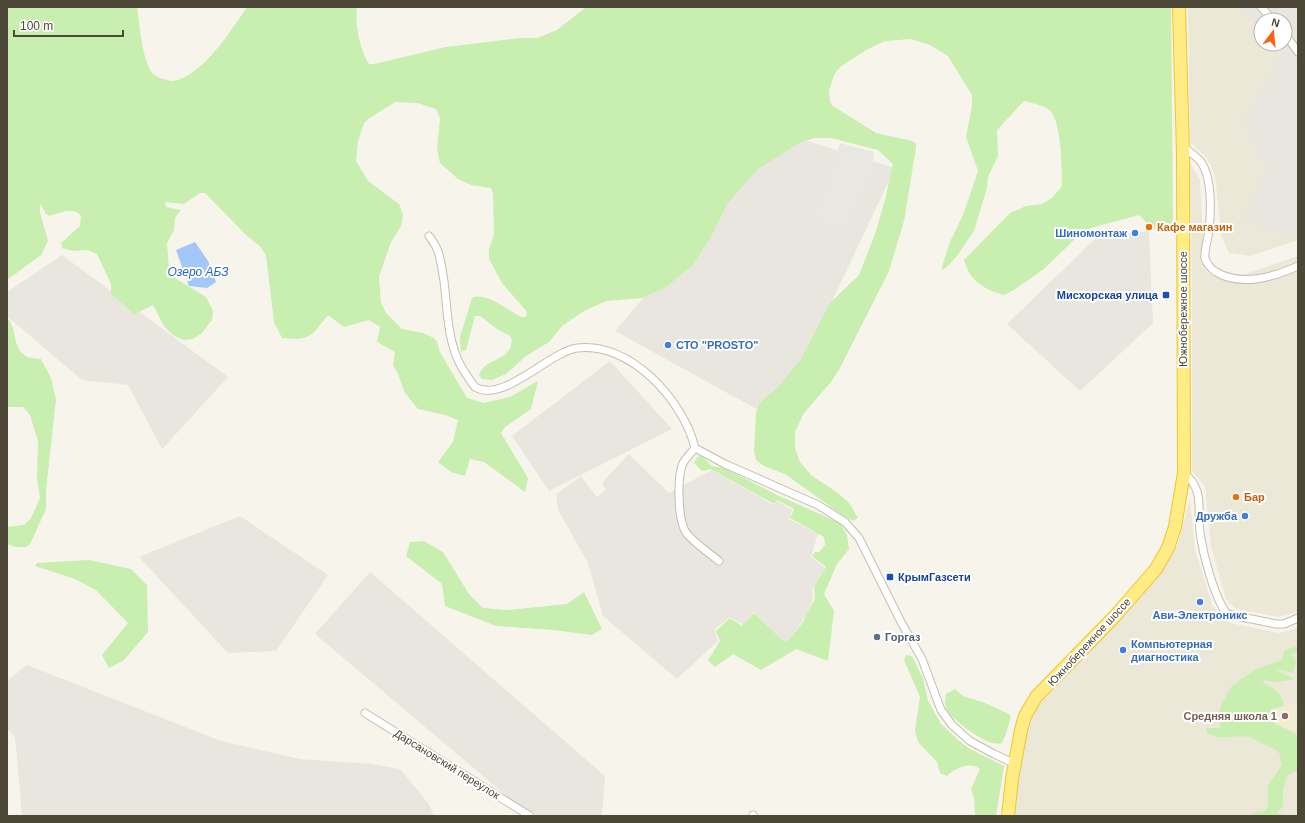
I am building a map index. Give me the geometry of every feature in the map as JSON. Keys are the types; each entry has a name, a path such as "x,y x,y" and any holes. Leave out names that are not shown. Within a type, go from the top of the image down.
{"highway":[{"name":"Южнобережное шоссе","path":"1174,7 1179,145"},
{"name":"Южнобережное шоссе","path":"1008,816 1012,779 1025,716 1036,697 1115,616 1156,569 1168,548 1175,527 1181,472 1178,7"},
{"name":"Южнобережное шоссе","path":"1002,816 1008,764 1020,714 1031,695 1089,632 1156,564 1171,528 1181,472"}],"street":[{"path":"1179,145 1200,162 1208,177 1211,214 1205,258 1212,270 1224,277 1238,280 1259,279 1282,273 1298,266"},
{"path":"429,236 438,249 448,323 455,354 465,373 475,386 486,389 501,388 523,378 557,355 576,348 600,349 622,357 644,371 665,391 692,436 695,448 725,464 818,505 845,522 859,538 901,622 922,659 941,710 952,725 970,741 994,754 1008,764"},
{"path":"695,448 684,462 680,475 680,512 682,524 687,535 719,561"},
{"path":"1181,472 1191,479 1197,488 1203,548 1220,606 1227,614 1276,624 1284,624 1298,618"},
{"name":"Дарсановский переулок","path":"364,713 530,816"}],"shaded area":[{"path":"1188,7 1298,7 1298,240 1250,256 1229,253 1221,236 1215,175 1207,158 1190,142"},
{"path":"1234,7 1288,7 1293,12 1253,12 1253,21"},
{"path":"1293,12 1298,18 1298,233 1290,237 1243,220 1266,168 1245,125 1247,113 1270,75 1276,57 1274,52 1293,52"},
{"path":"785,134 895,168 776,420 615,331"},
{"path":"840,143 874,152 872,170 864,196 861,196 856,209 841,229 813,218 829,184"},
{"path":"1190,163 1200,179 1203,238 1201,262 1207,273 1225,281 1298,256 1298,612 1278,617 1236,609 1226,599 1211,547 1205,486 1192,471 1192,280"},
{"path":"1149,231 1153,323 1080,391 1007,324 1096,238"},
{"path":"62,255 228,377 162,449 128,385 82,380 7,316 7,292"},
{"path":"610,361 672,429 549,491 512,436"},
{"path":"629,454 669,493 712,470 774,505 777,501 792,510 789,519 818,534 811,557 825,568 812,589 813,599 808,613 789,640 782,641 754,612 743,625 730,617 715,629 718,641 677,679 603,616 588,563 558,510 556,494 581,476 597,497 606,490 602,483"},
{"path":"1190,498 1195,550 1213,607 1230,623 1279,633 1298,628 1298,816 1014,816 1026,730 1032,713 1156,578 1178,544"},
{"path":"240,516 328,575 276,651 228,653 139,557"},
{"path":"370,572 605,776 602,816 522,816 515,803 315,634"},
{"path":"27,665 221,741 300,759 371,764 400,769 428,803 434,816 22,816 15,737 7,729 7,681"},
{"name":"Средняя школа 1","path":"1298,702 1298,737 1295,732 1275,724 1271,709"}],"green space":[{"path":"7,7 137,7 143,47 150,70 158,77 173,81 184,78 205,62 225,39 247,7 357,7 357,29 360,44 369,64 374,64 446,47 520,38 537,38 557,30 586,7 1171,7 1173,218 1169,233 1152,228 1139,215 1091,228 1077,237 1044,269 1014,290 1004,295 990,290 978,283 970,273 964,260 1010,213 1026,206 1042,204 1052,198 1062,186 1059,133 1053,114 1048,109 1024,101 997,130 998,156 988,177 987,188 974,231 957,256 946,268 941,270 950,242 963,215 978,171 966,137 972,106 972,95 948,56 930,45 911,39 885,41 866,50 840,67 834,75 829,91 830,102 833,106 876,133 916,143 904,221 889,271 840,368 831,382 804,413 795,432 795,448 800,462 811,475 838,493 850,504 858,518 854,521 845,517 785,474 764,466 756,460 754,451 756,413 759,404 779,386 801,359 830,303 859,275 875,234 885,200 893,164 878,150 831,138 815,138 801,142 758,169 727,204 713,233 693,265 666,287 642,298 606,301 584,311 562,326 549,342 526,356 506,374 492,380 482,379 479,375 481,370 485,366 506,354 510,349 512,341 510,336 497,329 480,316 475,316 466,350 461,352 460,337 472,298 483,297 490,299 521,317 526,317 527,312 502,283 489,259 489,249 494,235 493,193 491,188 471,185 458,179 440,163 437,149 440,118 436,109 417,103 395,102 364,123 358,141 356,161 368,181 399,204 403,215 401,226 391,242 379,277 381,303 386,313 402,329 423,333 434,338 440,352 467,398 483,403 510,397 538,381 531,409 505,427 501,433 528,478 525,492 484,462 470,459 465,476 451,472 438,462 453,442 458,420 445,415 418,409 405,393 393,365 395,352 377,342 380,327 369,320 344,327 328,315 310,336 299,339 282,338 274,322 266,255 260,246 247,236 205,193 200,193 184,204 165,202 166,207 181,210 175,218 174,230 167,243 169,270 175,278 206,297 213,311 212,320 202,333 193,339 183,340 173,335 164,326 153,305 135,314 111,294 111,284 97,254 88,250 73,251 62,248 61,243 80,226 81,216 74,211 66,211 49,216 46,214 40,203 40,212 48,241 41,255 7,280"},
{"path":"7,318 13,327 17,344 23,354 28,357 41,359 51,378 56,399 46,490 46,509 30,544 26,547 16,547 7,544 7,527 24,525 31,518 40,498 37,479 38,441 30,415 23,407 7,407"},
{"path":"701,456 712,466 724,468 779,496 840,523 847,535 849,549 837,564 824,594 834,611 828,661 796,649 761,670 733,654 715,667 708,660 720,641 716,631 730,618 742,626 754,613 783,641 789,640 803,622 815,598 814,586 826,567 812,556 815,552 819,552 825,545 824,537 790,518 794,509 777,500 774,504 711,469 702,471 694,463 697,457"},
{"path":"424,541 443,552 469,594 483,608 508,610 567,604 584,592 602,629 592,635 553,630 496,626 445,606 442,584 406,556 410,542"},
{"path":"89,560 131,569 147,585 148,632 124,660 109,668 102,655 128,623 96,590 75,579 35,566 37,563"},
{"path":"1298,646 1298,652 1290,655 1295,658 1296,663 1293,673 1283,670 1277,671 1295,679 1277,682 1265,680 1262,682 1279,693 1281,696 1284,706 1271,709 1275,724 1295,733 1298,737 1298,772 1295,771 1287,776 1283,790 1283,806 1277,813 1286,816 1248,816 1256,812 1263,812 1268,807 1268,785 1282,765 1279,752 1251,737 1242,736 1222,738 1206,732 1206,728 1220,728 1219,716 1221,705 1232,686 1256,669 1282,660 1285,650"},
{"path":"906,655 912,656 923,678 928,701 941,724 970,749 1004,766 996,816 975,816 974,797 971,789 980,769 972,766 963,766 954,770 947,776 940,773 937,762 918,742 915,730 920,697 904,660"},
{"path":"955,689 963,696 985,703 1011,716 1002,743 996,744 981,738 950,715 945,706 946,694"}],"water":[{"name":"Озеро АБЗ","path":"195,242 208,261 216,282 207,288 189,286 176,250"}],"place":[{"name":"Кафе магазин","path":"1149,227"},
{"name":"Шиномонтаж","path":"1135,233"},
{"name":"Мисхорская улица","path":"1166,295"},
{"name":"СТО \"PROSTO\"","path":"668,345"},
{"name":"Бар","path":"1236,497"},
{"name":"Дружба","path":"1245,516"},
{"name":"КрымГазсети","path":"890,577"},
{"name":"Ави-Электроникс","path":"1200,602"},
{"name":"Горгаз","path":"877,637"},
{"name":"Компьютерная диагностика","path":"1123,650"},
{"name":"Средняя школа 1","path":"1285,716"}]}
